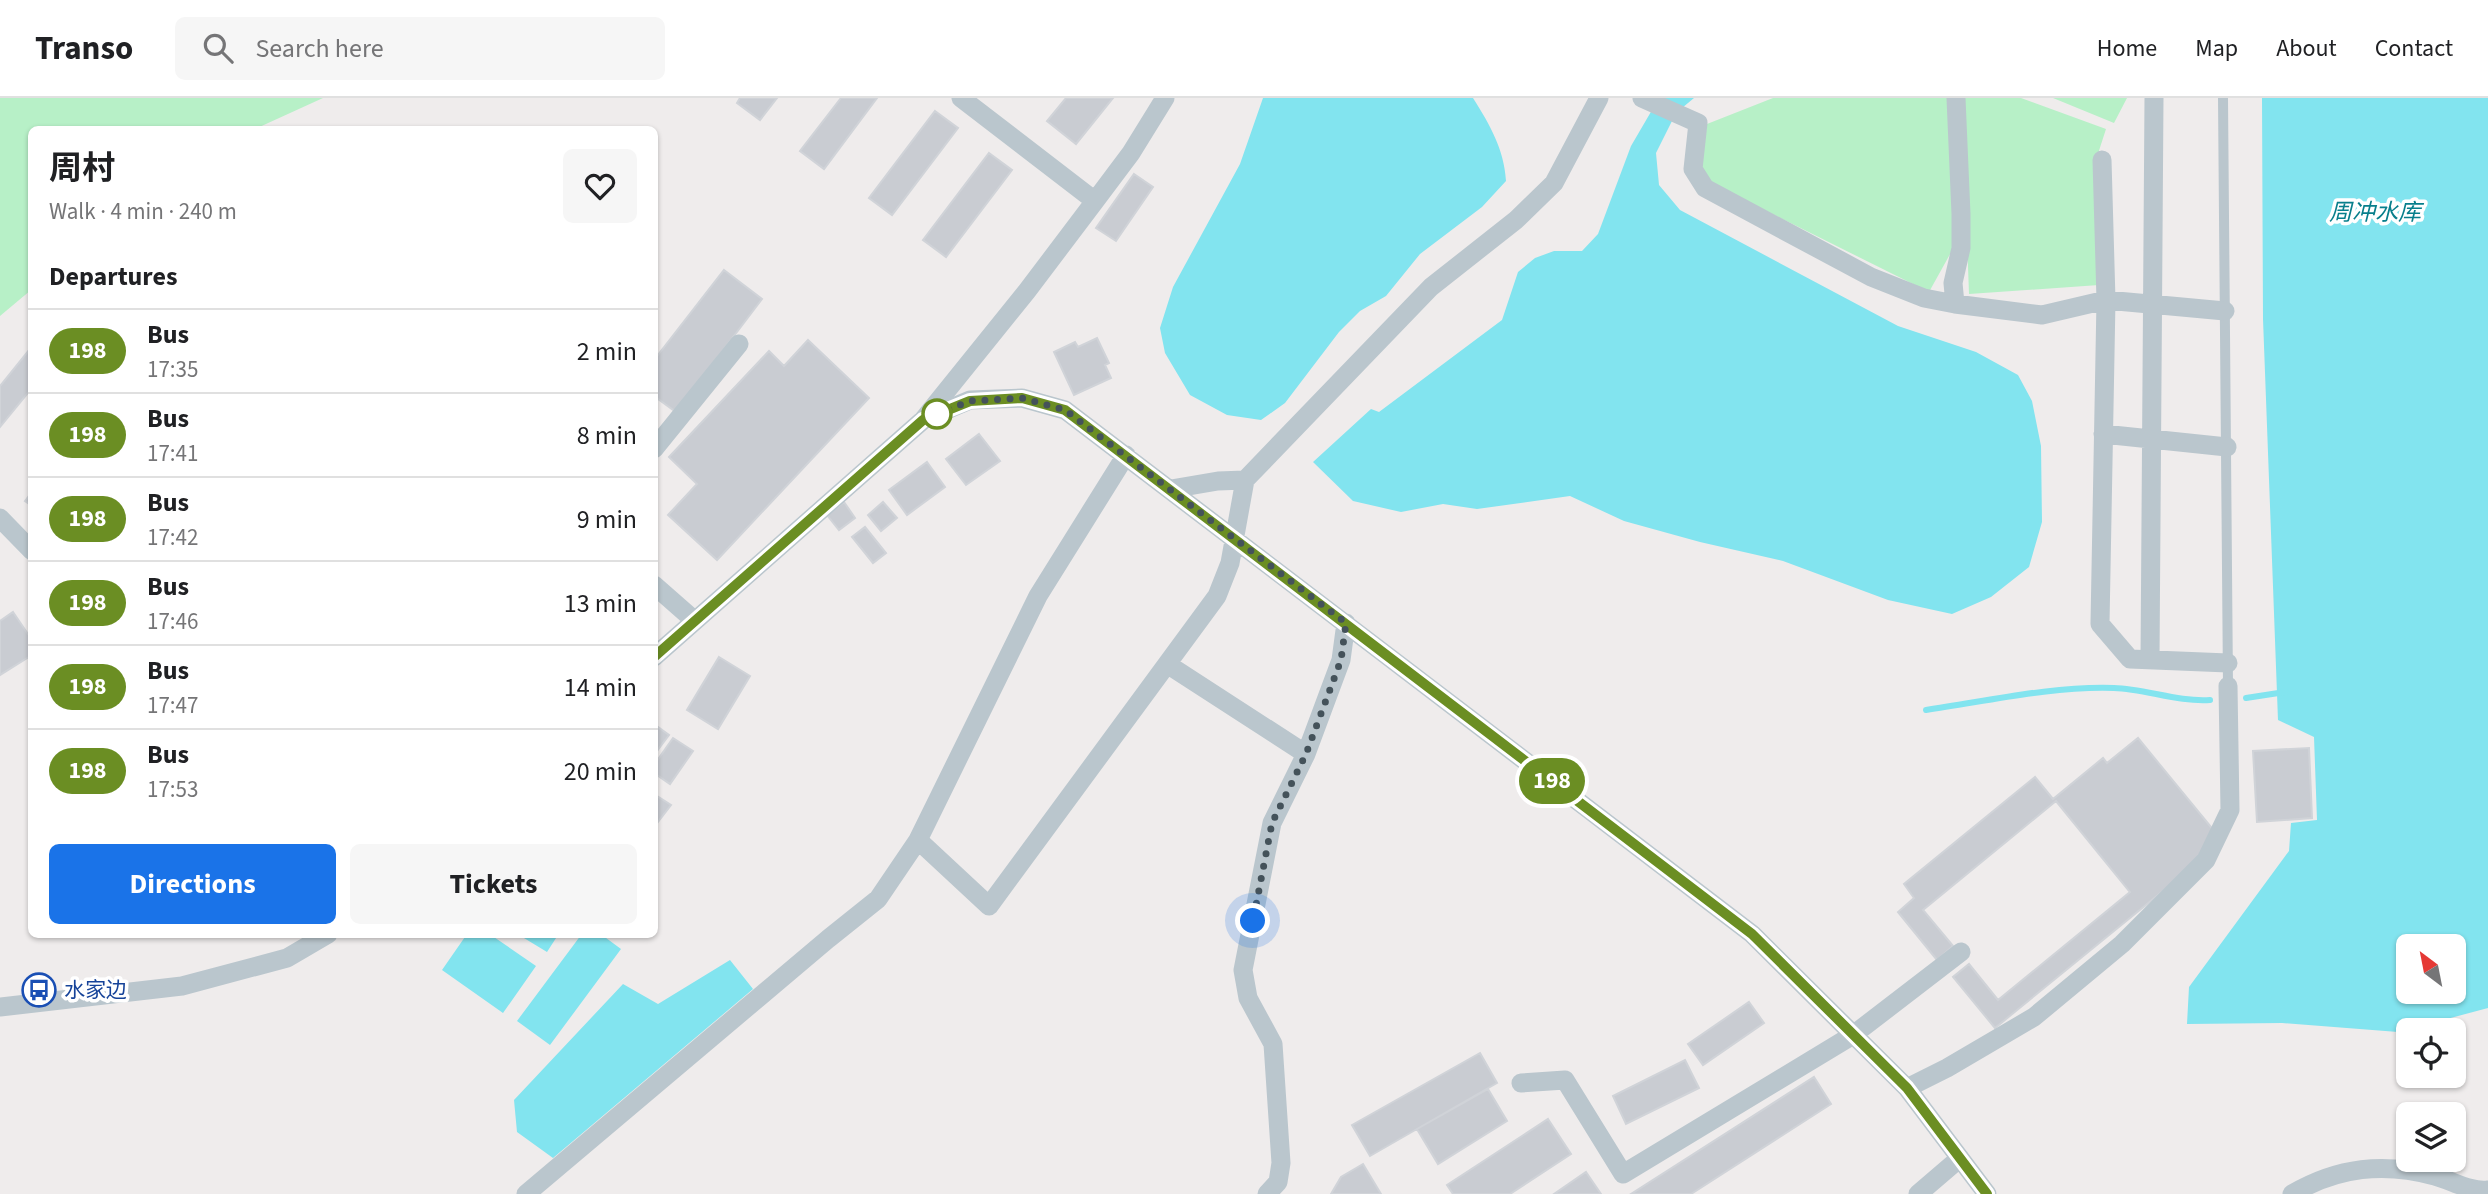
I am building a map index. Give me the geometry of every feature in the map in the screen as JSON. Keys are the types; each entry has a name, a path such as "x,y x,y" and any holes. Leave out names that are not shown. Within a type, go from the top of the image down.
{"street":[{"path":"961,98 1095,201"},
{"path":"658,653 923,420 1095,201 1131,153 1165,98"},
{"path":"918,840 989,906 1217,596 1230,563 1245,480 1431,287 1516,220 1554,183 1598,98"},
{"path":"1642,98 1698,122 1693,169 1705,188 1871,277 1924,298 2042,315 2106,300 2225,311"},
{"path":"1955,304 1953,283 1961,248 1956,98"},
{"path":"2150,660 2154,98"},
{"path":"2102,160 2106,300 2100,624 2130,659 2228,663"},
{"path":"658,444 739,344"},
{"path":"923,420 970,401 1022,398 1065,410 1752,934 1907,1088 1987,1194"},
{"path":"2103,434 2227,447"},
{"path":"526,1194 817,947 878,899 918,840 1038,596 1126,455"},
{"path":"1171,489 1218,481 1245,480"},
{"path":"0,518 28,547"},
{"path":"658,589 695,621"},
{"path":"1267,1194 1278,1182 1281,1163 1273,1044 1248,998 1243,970 1272,823 1306,754 1341,660 1346,623"},
{"path":"1167,664 1306,754"},
{"path":"1907,1088 2034,1017 2122,944 2206,860 2230,810 2228,686"},
{"path":"0,1007 183,986 287,958 321,938"},
{"path":"1521,1083 1565,1080 1623,1174 1853,1035 1961,951"},
{"path":"1918,1194 1960,1158"},
{"path":"2292,1194 2311,1183 2348,1171 2388,1167 2435,1176 2479,1191 2488,1191"}],"lane":[{"path":"2223,98 2228,686"}],"green space":[{"path":"0,98 323,98 262,126 28,126 28,293 0,316"},
{"path":"1773,98 1953,98 1954,247 1929,292 1712,184 1701,167 1707,124"},
{"path":"1962,98 2021,98 2106,129 2095,163 2099,285 1969,294"},
{"path":"2053,98 2127,98 2114,123"}],"water":[{"path":"1263,98 1473,98 1495,138 1506,181 1482,207 1420,254 1386,296 1360,311 1339,332 1285,403 1261,420 1227,415 1190,395 1165,353 1160,328 1173,287 1240,164"},
{"path":"1659,98 1694,98 1676,113 1656,153 1659,185 1680,210 1898,326 1976,352 2018,375 2032,401 2041,446 2042,522 2029,567 1991,597 1952,614 1888,600 1783,561 1624,521 1570,496 1477,509 1443,504 1401,512 1353,501 1313,462 1371,409 1379,412 1502,320 1518,272 1535,258 1554,251 1582,251 1598,234 1631,146"},
{"name":"周冲水库","path":"2262,98 2488,98 2488,1008 2450,1018 2396,1018 2396,1032 2282,1023 2187,1024 2189,987 2289,851 2291,823 2317,820 2314,737 2278,720 2263,319"},
{"path":"464,938 495,938 536,966 503,1013 442,970"},
{"path":"524,938 556,938 547,952"},
{"path":"579,938 606,938 621,949 550,1045 517,1021"},
{"path":"730,960 753,989 553,1158 517,1132 514,1100 623,984 658,1004"}],"building":[{"path":"740,98 777,98 760,120 737,103"},
{"path":"841,98 877,98 824,169 800,151"},
{"path":"1066,98 1113,98 1076,144 1047,121"},
{"path":"935,111 958,128 892,215 869,198"},
{"path":"989,153 1012,170 946,257 923,240"},
{"path":"1134,174 1153,187 1116,241 1096,228"},
{"path":"724,270 762,299 676,412 658,399 658,355"},
{"path":"1097,338 1109,363 1105,365 1111,378 1074,395 1054,352 1075,342 1078,347"},
{"path":"808,340 869,398 717,560 668,515 697,484 669,457 769,351 784,366"},
{"path":"28,351 28,393 0,427 0,386"},
{"path":"979,434 1000,461 966,485 946,459"},
{"path":"927,462 945,487 907,515 889,490"},
{"path":"844,502 855,518 839,530 827,515"},
{"path":"883,502 897,518 881,531 868,515"},
{"path":"865,527 886,553 873,563 852,537"},
{"path":"13,612 28,634 28,658 0,675 0,621"},
{"path":"719,657 750,676 718,729 687,710"},
{"path":"658,727 669,735 658,750"},
{"path":"673,738 693,751 670,784 658,776 658,759"},
{"path":"2138,738 2215,832 2201,860 1995,1028 1953,977 1969,964 1998,1000 2130,892 2056,801 1923,910 1953,946 1937,960 1898,912 1914,898 1904,884 2035,777 2053,799 2103,758 2107,763"},
{"path":"2309,748 2312,818 2257,822 2253,751"},
{"path":"658,797 671,805 658,822"},
{"path":"1749,1002 1764,1023 1703,1065 1688,1044"},
{"path":"1480,1053 1497,1083 1370,1156 1352,1125"},
{"path":"1685,1060 1699,1088 1626,1124 1613,1096"},
{"path":"1814,1077 1831,1104 1691,1194 1631,1194"},
{"path":"1488,1089 1507,1121 1438,1164 1417,1129"},
{"path":"1548,1119 1571,1154 1510,1194 1453,1194 1447,1185"},
{"path":"1363,1164 1381,1194 1331,1194 1341,1177"},
{"path":"1586,1172 1601,1194 1554,1194"}],"waterway":[{"path":"1926,710 2043,692 2090,688 2126,689 2186,699 2210,700"},
{"path":"2246,698 2285,692"}],"bus line":[{"name":"198","path":"658,653 923,420 970,401 1022,398 1065,410 1752,934 1907,1088 1987,1194"}],"place":[{"name":"水家边","path":"39,990"}],"route":[{"path":"937,414 970,401 1022,398 1065,410 1346,623 1341,660 1306,754 1272,823 1253,921"}]}
